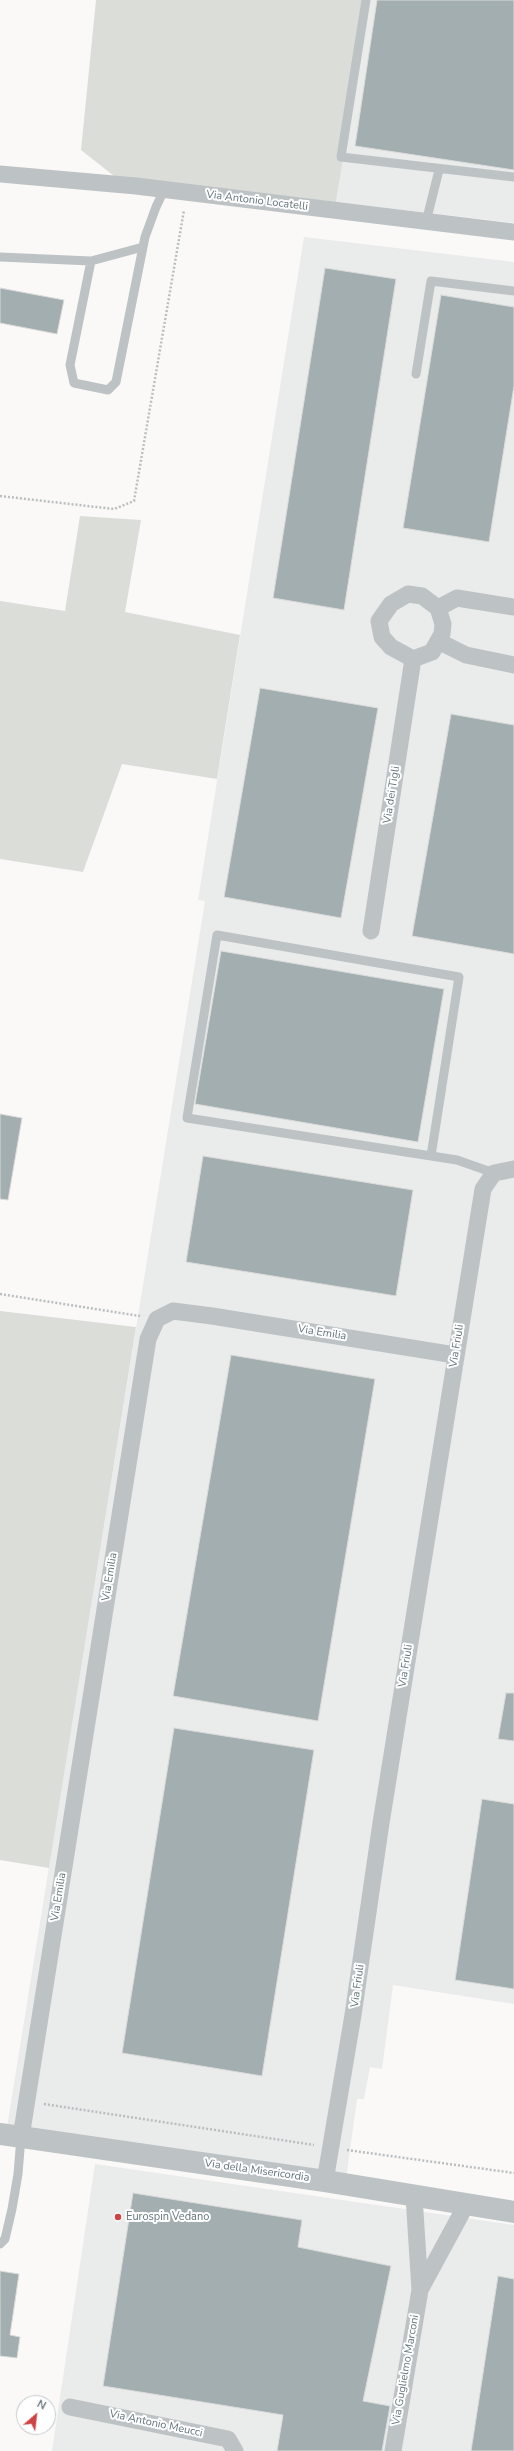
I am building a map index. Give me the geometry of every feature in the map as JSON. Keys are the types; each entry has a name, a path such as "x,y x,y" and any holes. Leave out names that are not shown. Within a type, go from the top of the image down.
{"street":[{"name":"Via Antonio Locatelli","path":"0,174 164,190 514,232"},
{"path":"408,594 422,596 438,608 443,624 442,634 438,641 432,652 413,659 392,647 382,637 379,621 391,604 408,594"},
{"path":"438,608 457,598 514,607"},
{"path":"438,641 466,655 514,665"},
{"name":"Via dei Tigli","path":"371,931 413,659"},
{"path":"494,1173 514,1169"},
{"name":"Via Friuli","path":"325,2181 353,2016 381,1823 455,1355 483,1189 494,1173"},
{"name":"Via Emilia","path":"10,2135 26,2101 148,1339 157,1318 173,1311 455,1355"},
{"name":"Via della Misericordia","path":"10,2135 325,2181 514,2212"},
{"name":"Via Guglielmo Marconi","path":"393,2451 420,2290 414,2196"},
{"name":"Via Guglielmo Marconi","path":"420,2290 466,2205"},
{"name":"Via Antonio Meucci","path":"70,2407 228,2439 235,2451"}],"lane":[{"path":"366,0 341,158 439,170 514,177"},
{"path":"426,222 439,170"},
{"path":"91,261 70,365 74,384 108,390 116,382 143,247 156,207 164,190"},
{"path":"0,257 91,261 143,247"},
{"path":"416,374 432,281 514,290"},
{"path":"431,1156 459,977 218,935 187,1118 431,1156 457,1160 494,1173"},
{"path":"0,2244 5,2239 18,2174 10,2135"}],"path":[{"path":"0,496 114,509 134,501 187,193"},
{"path":"0,1294 157,1318"},
{"path":"26,2101 330,2148 514,2173"}],"shaded area":[{"path":"96,0 369,0 336,202 114,176 81,150"},
{"path":"369,0 514,0 514,223 336,202"},
{"path":"304,237 514,262 514,2004 393,1985 382,2069 370,2067 364,2099 357,2099 346,2179 7,2127 205,901 198,900"},
{"path":"80,516 141,520 125,612 240,635 217,779 122,764 83,872 0,859 0,601 65,611"},
{"path":"0,1311 136,1327 49,1868 0,1860"},
{"path":"95,2164 514,2225 514,2451 52,2451 54,2435 56,2435 56,2424"}],"building":[{"path":"377,0 514,0 514,170 355,146"},
{"path":"325,268 396,279 344,610 273,598"},
{"path":"0,288 64,300 57,334 0,323"},
{"path":"441,295 514,307 514,386 489,542 403,528"},
{"path":"260,688 378,708 341,918 224,897"},
{"path":"451,714 514,725 514,954 412,936"},
{"path":"221,951 444,989 418,1142 195,1104"},
{"path":"0,1114 22,1118 8,1200 0,1199"},
{"path":"203,1156 413,1190 396,1296 186,1262"},
{"path":"231,1355 375,1379 318,1721 173,1696"},
{"path":"506,1693 514,1693 514,1741 498,1739"},
{"path":"174,1728 314,1750 262,2076 122,2053"},
{"path":"482,1799 514,1804 514,1989 455,1980"},
{"path":"133,2193 302,2220 298,2247 391,2266 363,2401 390,2406 382,2451 277,2451 283,2415 103,2386"},
{"path":"0,2271 19,2274 10,2335 20,2337 17,2358 0,2356"},
{"path":"498,2276 514,2279 514,2451 471,2451"}],"place":[{"name":"Eurospin Vedano","path":"118,2217"}]}
